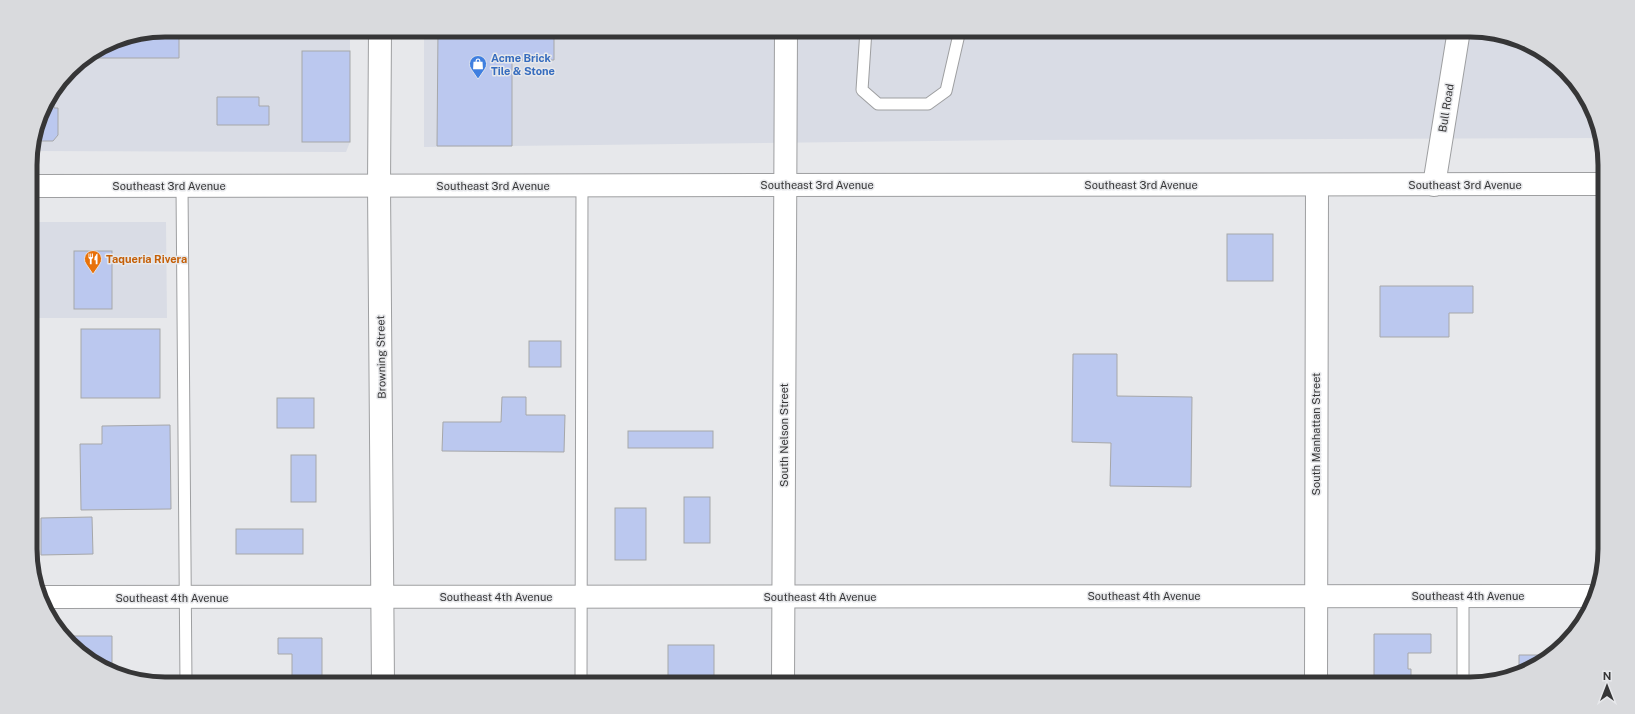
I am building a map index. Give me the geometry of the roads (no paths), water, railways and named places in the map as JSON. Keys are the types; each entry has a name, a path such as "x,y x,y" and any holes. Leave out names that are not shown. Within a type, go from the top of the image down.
{"street":[{"name":"Browning Street","path":"380,37 379,186 383,677"},
{"name":"South Nelson Street","path":"783,677 786,37"},
{"name":"Bull Road","path":"1434,185 1458,37"},
{"name":"Southeast 3rd Avenue","path":"37,186 1598,184"},
{"name":"South Manhattan Street","path":"1316,677 1317,185"},
{"name":"Southeast 4th Avenue","path":"47,597 383,598 1316,595 1589,596"}],"lane":[{"path":"866,37 862,90 878,104 928,104 946,91 958,37"},
{"path":"581,677 582,185"},
{"path":"182,186 186,677"},
{"path":"1463,596 1463,677"}],"place":[{"name":"Acme Brick Tile & Stone","path":"478,79"},
{"name":"Taqueria Rivera","path":"93,274"}]}
